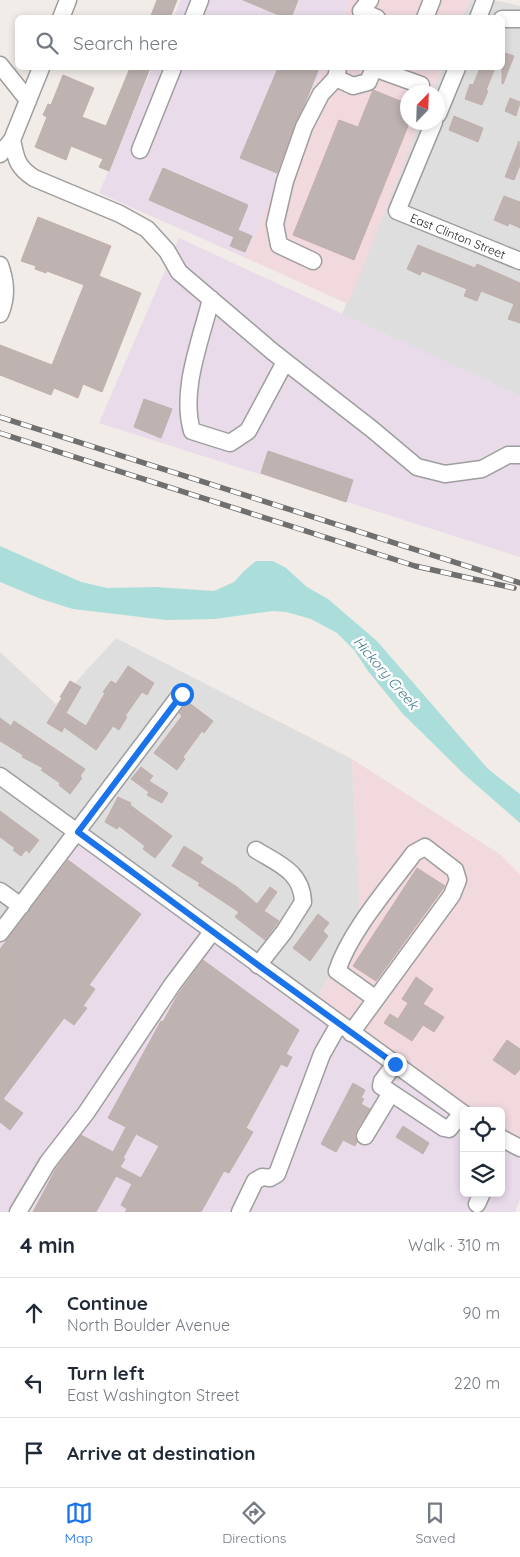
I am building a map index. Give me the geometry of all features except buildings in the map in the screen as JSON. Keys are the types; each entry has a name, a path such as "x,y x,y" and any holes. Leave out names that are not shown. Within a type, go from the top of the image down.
{"street":[{"path":"62,15 68,0"},
{"path":"194,15 200,0"},
{"path":"426,15 432,0"},
{"path":"483,15 485,0"},
{"path":"505,19 520,19"},
{"path":"0,65 28,100"},
{"path":"0,154 12,140 40,70"},
{"path":"140,150 172,70"},
{"path":"313,261 279,246 274,224 285,181 304,127 321,94 337,73 353,86 368,82 373,70"},
{"path":"380,70 421,85"},
{"path":"445,97 456,70"},
{"name":"East Clinton Street","path":"431,130 397,211 520,261"},
{"path":"12,140 16,159 23,171 34,178 120,214 146,229 167,251 179,272 285,362 373,430 416,467 445,474 482,469 508,455 520,455"},
{"path":"0,265 3,272 6,295 0,314"},
{"path":"211,299 189,384 188,418 192,431 230,443 238,439 248,431 285,362"},
{"path":"0,933 182,694"},
{"path":"0,776 460,1111"},
{"path":"240,1212 255,1180 262,1177 270,1178 277,1174 322,1054 345,1028 376,999 452,895 458,880 455,870 425,847 414,852 353,936 342,956 337,971 376,999"},
{"path":"256,850 290,871 300,884 303,893 303,902 284,932 258,965"},
{"path":"0,891 21,906"},
{"path":"18,1212 48,1162 86,1113 172,985 212,932"},
{"path":"395,1064 382,1081 382,1086 444,1128 449,1129 460,1116"},
{"path":"414,1108 428,1088"},
{"path":"365,1136 391,1093"}],"shaded area":[{"path":"181,0 350,0 344,15 174,15"},
{"path":"350,0 470,0 463,15 344,15"},
{"path":"470,0 493,0 520,6 520,396 342,314 417,130 445,130 445,85 435,85 441,70 505,70 505,15 463,15"},
{"path":"151,70 322,70 246,258 99,193"},
{"path":"322,70 441,70 435,85 400,85 400,130 417,130 348,304 246,258"},
{"path":"179,238 520,396 520,557 99,423"},
{"path":"116,638 352,759 360,920 311,1010 80,840 0,943 0,652 56,704"},
{"path":"352,759 501,855 520,874 520,1144 505,1136 505,1107 460,1107 315,1003 360,920"},
{"path":"80,840 460,1115 460,1197 505,1197 505,1143 520,1151 520,1199 515,1212 0,1212 0,943"}],"water":[{"name":"Hickory Creek","path":"0,546 81,582 107,588 156,587 214,591 234,582 256,561 273,561 286,568 307,587 328,599 377,641 488,769 520,794 520,823 465,775 403,714 368,671 354,650 337,633 311,619 286,612 273,611 215,619 166,620 73,609 41,599 0,582"}],"railway":[{"path":"0,417 520,583"},
{"path":"0,433 415,566 514,588"}],"route":[{"path":"182,694 78,832 395,1064"}]}
